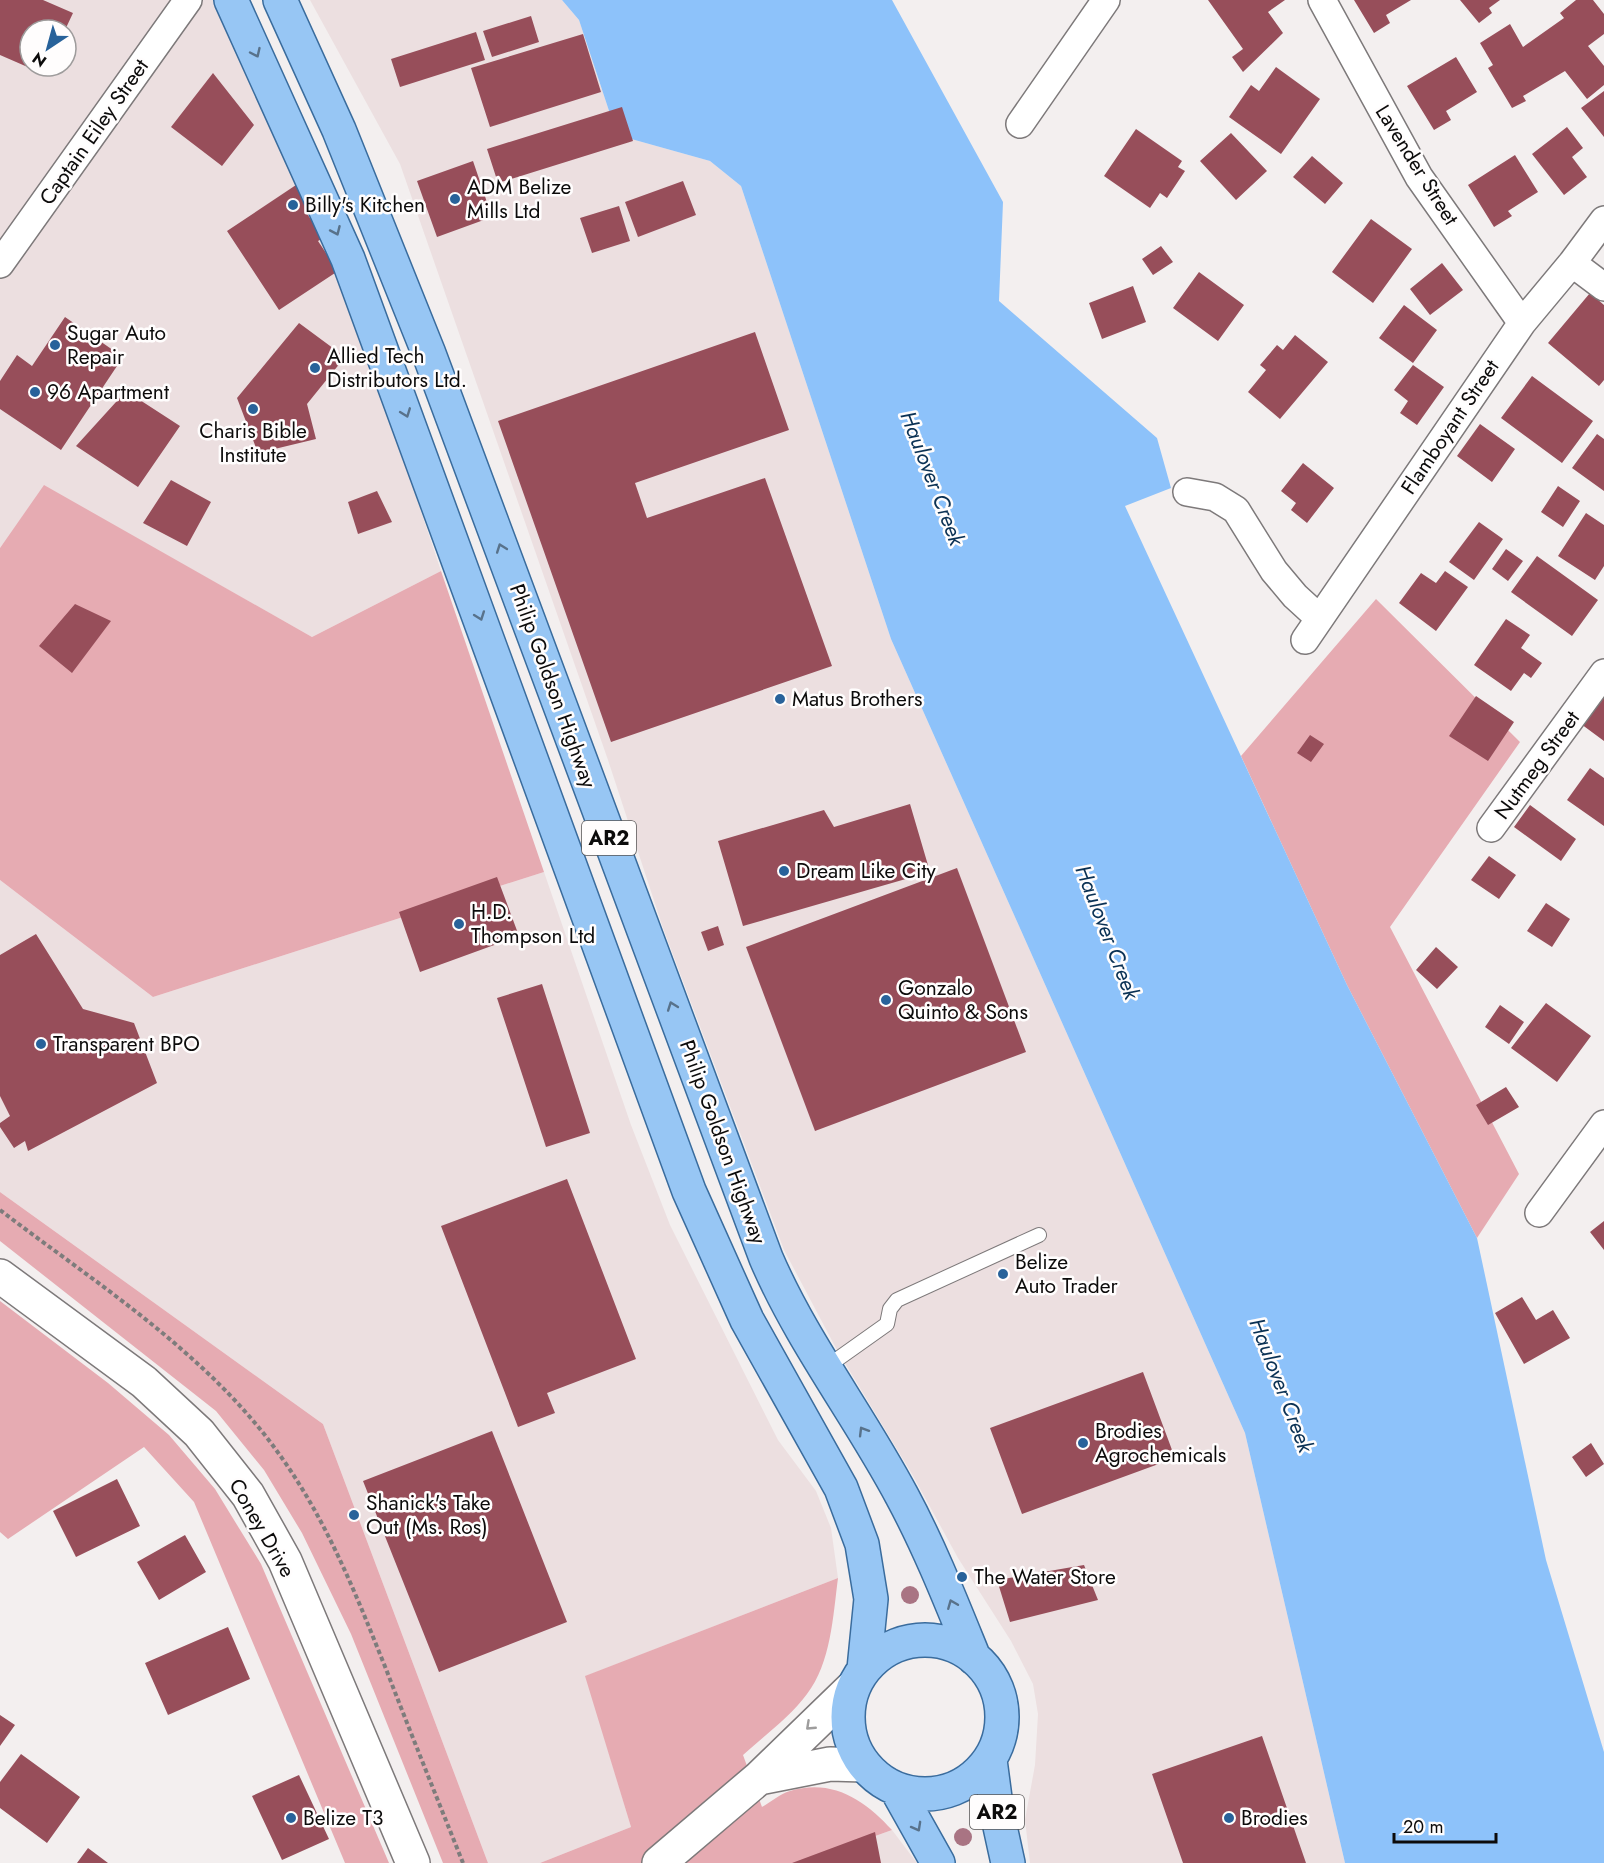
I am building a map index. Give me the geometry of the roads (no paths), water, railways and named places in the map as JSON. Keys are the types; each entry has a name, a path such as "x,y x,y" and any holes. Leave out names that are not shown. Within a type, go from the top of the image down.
{"main road":[{"name":"Philip Goldson Highway","path":"231,0 348,259 689,1191 747,1320 841,1488 862,1544 872,1599 859,1678"},
{"name":"Philip Goldson Highway","path":"280,0 339,130 429,354 766,1258 785,1302 902,1495 946,1588 974,1658"},
{"path":"929,1640 956,1646 974,1658 990,1675 999,1695 1003,1718 1000,1740 990,1760 972,1779 949,1791 923,1795 897,1790 879,1780 864,1765 853,1747 848,1727 848,1707 859,1678 879,1654 903,1643 929,1640"},
{"name":"AR2","path":"990,1760 997,1813 1008,1863"},
{"path":"897,1790 938,1863"}],"street":[{"name":"Captain Eiley Street","path":"0,264 188,0"},
{"path":"1020,124 1106,0"},
{"name":"Lavender Street","path":"1322,0 1419,177 1522,322"},
{"name":"Flamboyant Street","path":"1187,492 1215,497 1236,510 1274,571 1295,596 1312,629 1522,322 1572,263 1604,220"},
{"path":"1572,263 1604,287"},
{"name":"Nutmeg Street","path":"1491,828 1604,673"},
{"path":"1539,1213 1604,1124"},
{"name":"Coney Drive","path":"2,1282 144,1382 198,1433 248,1495 285,1561 413,1863"},
{"path":"659,1863 759,1778 859,1678"},
{"path":"759,1778 830,1764 864,1765"}],"lane":[{"path":"825,1368 887,1324 890,1309 897,1300 1039,1235"}],"water":[{"name":"Haulover Creek","path":"562,0 892,0 1003,202 999,301 1157,438 1171,488 1125,506 1347,985 1477,1238 1546,1560 1604,1752 1604,1863 1345,1863 1245,1433 891,639 741,186 710,161 617,135 579,20"}],"place":[{"name":"ADM Belize Mills Ltd","path":"455,199"},
{"name":"Billy's Kitchen","path":"293,205"},
{"name":"Sugar Auto Repair","path":"55,345"},
{"name":"Allied Tech Distributors Ltd.","path":"315,368"},
{"name":"96 Apartment","path":"35,392"},
{"name":"Charis Bible Institute","path":"253,409"},
{"name":"Matus Brothers","path":"780,699"},
{"name":"Dream Like City","path":"784,871"},
{"name":"H.D. Thompson Ltd","path":"459,924"},
{"name":"Gonzalo Quinto & Sons","path":"886,1000"},
{"name":"Transparent BPO","path":"41,1044"},
{"name":"Belize Auto Trader","path":"1003,1274"},
{"name":"Brodies Agrochemicals","path":"1083,1443"},
{"name":"Shanick's Take Out (Ms. Ros)","path":"354,1515"},
{"name":"The Water Store","path":"962,1577"},
{"name":"Belize T3","path":"291,1818"},
{"name":"Brodies","path":"1229,1818"}]}
